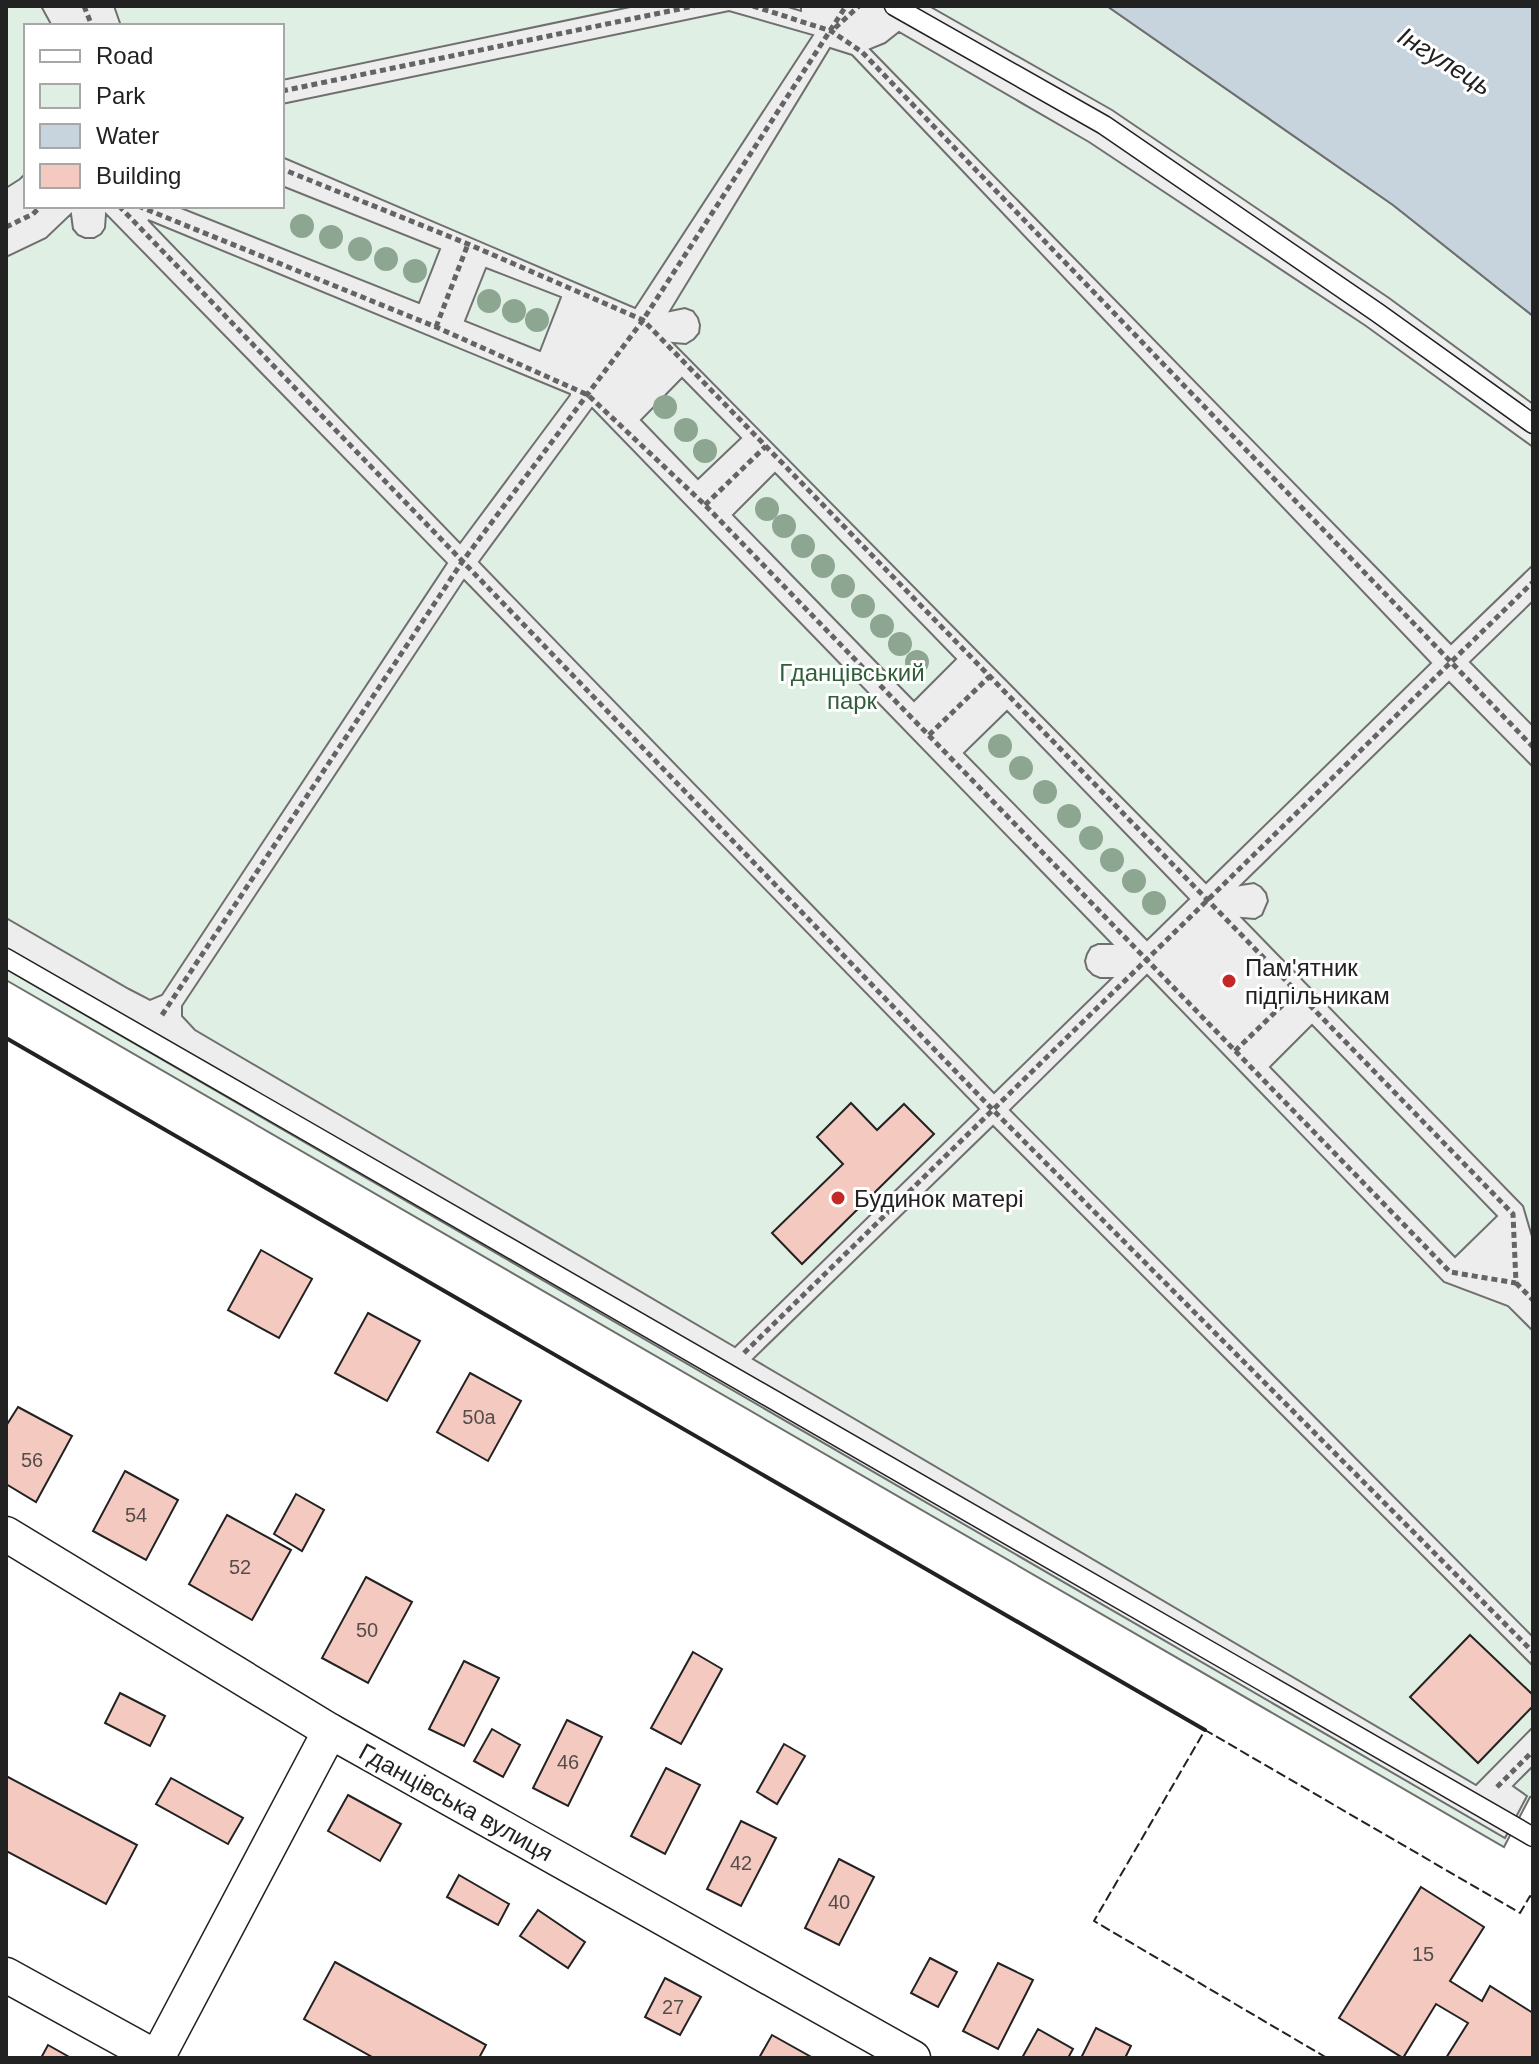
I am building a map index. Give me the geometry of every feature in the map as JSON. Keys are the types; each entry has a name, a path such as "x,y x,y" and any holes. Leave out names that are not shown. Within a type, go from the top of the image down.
{"street":[{"name":"Гданцівська вулиця","path":"6,1534 330,1731 913,2058"},
{"path":"6,1975 157,2058 330,1731"}],"lane":[{"path":"894,6 1104,125 1378,313 1533,424"},
{"path":"6,958 1533,1837"}],"path":[{"path":"284,91 694,6"},
{"path":"753,6 831,31 862,52 1533,747"},
{"path":"146,1039 462,562 643,320 846,6"},
{"path":"831,31 859,6"},
{"path":"284,170 468,244 643,320 1513,1214 1516,1283"},
{"path":"6,227 39,208"},
{"path":"121,208 993,1110 1533,1652"},
{"path":"143,208 436,327 588,395 705,505 1450,1272 1516,1283 1533,1300"},
{"path":"436,327 468,244"},
{"path":"705,505 766,446"},
{"path":"725,1371 1533,582"},
{"path":"929,735 990,676"},
{"path":"1235,1051 1297,991"},
{"path":"1479,1806 1533,1751"}],"green space":[{"name":"Гданцівський парк","path":"6,6 1107,6 1393,205 1533,316 1533,1796 1504,1847 6,980"}],"shaded area":[{"path":"41,6 114,6 120,24 51,24"},
{"path":"635,6 785,6 801,11 801,6 929,6 1112,110 1389,298 1533,404 1533,447 1366,326 1089,142 899,32 885,43 870,49 1451,644 1533,565 1533,601 1470,662 1533,726 1533,767 1449,682 1241,885 1254,883 1261,887 1268,901 1262,915 1255,919 1242,918 1523,1206 1533,1240 1533,1331 1508,1306 1444,1282 1147,975 1010,1110 1533,1637 1533,1666 993,1126 753,1359 1476,1785 1533,1727 1533,1766 1513,1786 1527,1796 1505,1838 6,969 6,918 150,1000 162,995 447,563 106,214 105,228 94,238 78,235 73,229 71,214 46,238 6,257 6,188 24,175 24,208 181,208 419,303 440,249 284,187 284,158 635,308 813,35 729,11 284,104 284,80","holes":["830,48 852,55 1431,663 1206,883 673,343 686,344 694,339 700,325 693,311 685,308 670,311","148,220 570,394 460,543","486,268 561,297 540,351 465,321","682,378 741,438 698,479 641,420","592,408 1112,944 1091,947 1085,961 1093,975 1112,978 994,1093 479,562","775,473 956,659 914,701 733,515","464,580 979,1109 735,1347 195,1030 182,1016 182,1006","1007,711 1189,899 1147,940 964,753","1312,1025 1497,1216 1455,1257 1270,1067"]}],"water":[{"name":"Інгулець","path":"1107,6 1533,6 1533,316 1393,205"}],"building":[{"name":"Будинок матері","path":"851,1103 877,1130 904,1104 934,1134 802,1264 772,1233 843,1164 817,1137"},
{"path":"261,1250 312,1279 279,1338 228,1310"},
{"path":"368,1313 420,1341 387,1401 335,1373"},
{"path":"470,1373 521,1401 488,1461 437,1432"},
{"path":"18,1407 72,1436 36,1502 6,1484 6,1426"},
{"path":"125,1471 178,1500 146,1560 93,1531"},
{"path":"296,1494 324,1510 302,1551 274,1534"},
{"path":"227,1515 291,1550 252,1620 189,1584"},
{"path":"366,1577 412,1602 368,1683 322,1658"},
{"path":"1470,1635 1533,1695 1533,1706 1478,1763 1410,1697"},
{"path":"693,1652 722,1669 681,1744 651,1728"},
{"path":"464,1661 499,1678 464,1746 429,1729"},
{"path":"120,1693 165,1716 150,1746 105,1723"},
{"path":"567,1720 602,1737 568,1806 533,1788"},
{"path":"492,1729 520,1745 503,1777 474,1761"},
{"path":"784,1744 805,1756 777,1804 757,1792"},
{"path":"666,1768 700,1785 665,1854 631,1836"},
{"path":"6,1776 137,1845 106,1904 6,1851"},
{"path":"171,1778 243,1818 228,1844 156,1804"},
{"path":"348,1795 401,1824 380,1861 328,1831"},
{"path":"741,1821 776,1838 741,1906 707,1889"},
{"path":"839,1859 874,1877 839,1945 805,1928"},
{"path":"459,1875 509,1904 498,1925 447,1897"},
{"path":"1421,1887 1484,1927 1450,1981 1482,2001 1490,1986 1533,2013 1533,2058 1446,2058 1468,2023 1436,2004 1403,2058 1339,2018"},
{"path":"538,1910 585,1942 568,1968 520,1936"},
{"path":"930,1958 957,1972 938,2007 911,1993"},
{"path":"335,1962 486,2045 479,2058 374,2058 304,2019"},
{"path":"998,1963 1033,1980 998,2049 963,2031"},
{"path":"665,1978 701,1997 680,2035 645,2017"},
{"path":"1096,2028 1131,2046 1125,2058 1081,2058"},
{"path":"1038,2029 1073,2049 1068,2058 1022,2058"},
{"path":"772,2035 813,2058 759,2058"},
{"path":"48,2045 71,2058 41,2058"}],"fence":[{"path":"1327,2058 1094,1921 1205,1730 1520,1913 1530,1896 1533,1898"}],"wall":[{"path":"6,1038 1205,1730"}],"place":[{"name":"Пам'ятник підпільникам","path":"1229,981"},
{"name":"Будинок матері","path":"838,1198"}]}
